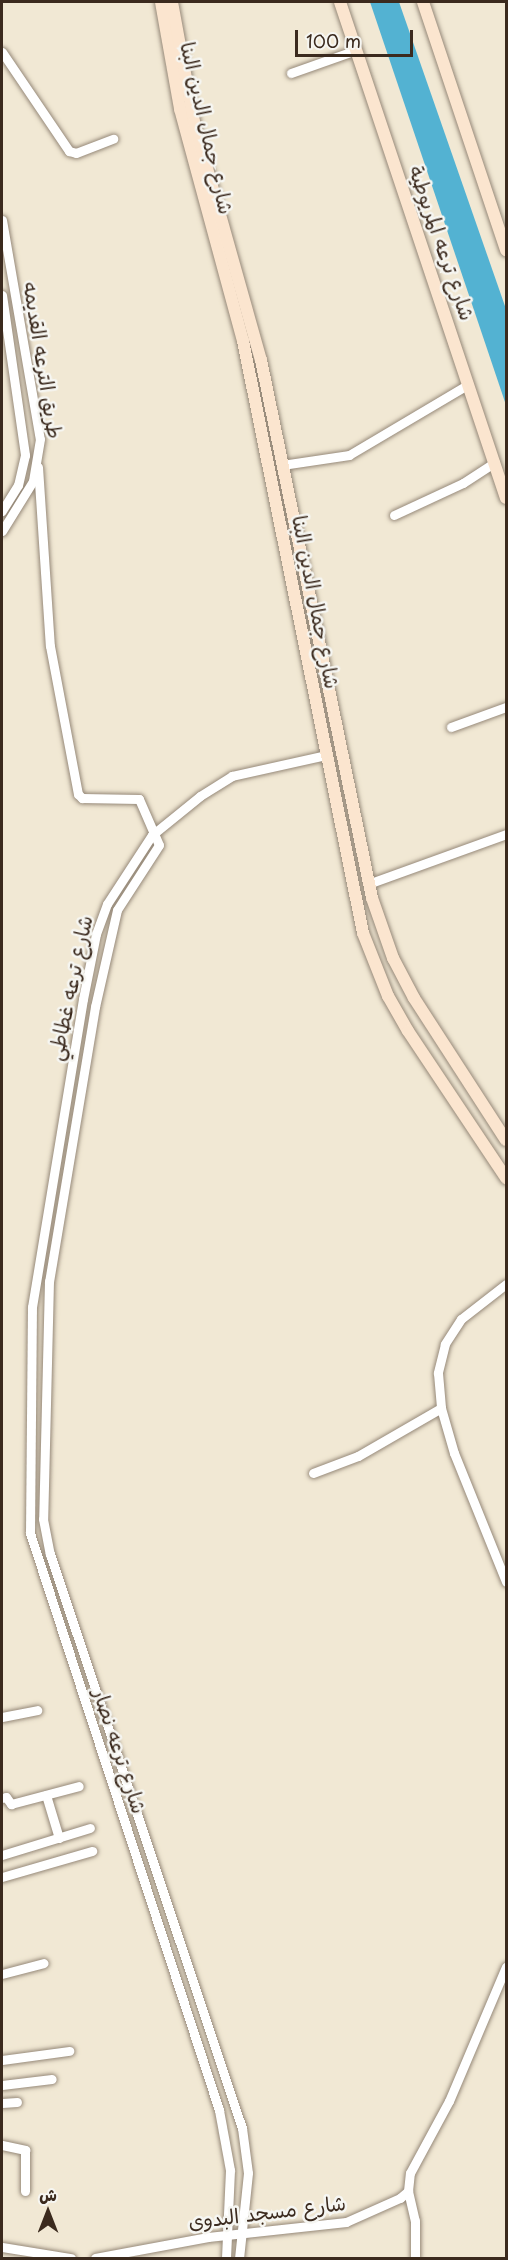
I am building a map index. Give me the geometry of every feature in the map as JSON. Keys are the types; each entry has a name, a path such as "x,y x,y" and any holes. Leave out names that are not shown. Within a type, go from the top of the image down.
{"main road":[{"name":"شارع جمال الدين البنا","path":"161,2 180,109 243,341 363,933 388,996 428,1063 507,1178"},
{"name":"شارع جمال الدين البنا","path":"172,2 194,122 261,360 368,884 393,958 414,998 507,1140"},
{"name":"شارع ترعه المريوطية","path":"340,2 507,498"},
{"path":"423,2 507,250"}],"street":[{"path":"291,73 356,50"},
{"path":"2,52 69,151 76,153 113,139"},
{"name":"طريق الترعه القديمه","path":"2,220 38,418 38,467 22,502 2,531"},
{"name":"طريق الترعه القديمه","path":"2,295 25,455 18,485 2,511"},
{"path":"282,465 349,455 469,384"},
{"path":"394,515 437,496 495,462"},
{"path":"38,467 50,646 78,794 82,798 139,799 155,839"},
{"path":"451,727 507,707"},
{"name":"شارع ترعه غطاطي","path":"40,1248 96,934 107,904 155,839 226,778 326,754"},
{"path":"368,884 507,834"},
{"name":"شارع ترعه غطاطي","path":"54,1251 110,931 125,895 155,839"},
{"name":"شارع ترعه نصار","path":"40,1248 32,1307 30,1533 219,2110 230,2170 226,2259"},
{"name":"شارع ترعه نصار","path":"54,1251 46,1364 42,1495 47,1543 236,2106 248,2173 239,2259"},
{"path":"507,1284 461,1319 445,1344 438,1373 441,1408 454,1453 507,1582"},
{"path":"31,1363 46,1364"},
{"path":"313,1473 358,1456 441,1408"},
{"path":"2,1717 37,1710"},
{"path":"2,1798 6,1797 12,1804 80,1786"},
{"path":"46,1795 59,1838"},
{"path":"2,1855 90,1828"},
{"path":"2,1877 92,1851"},
{"path":"2,1974 44,1963"},
{"path":"415,2259 415,2221 408,2191 410,2173 445,2110 507,1967"},
{"path":"2,2060 69,2051"},
{"path":"2,2085 52,2079"},
{"path":"2,2103 17,2102"},
{"path":"2,2145 25,2150 25,2191"},
{"name":"شارع مسجد البدوى","path":"95,2259 228,2234 354,2220 408,2191"},
{"path":"2,2247 28,2255 71,2259"}],"water":[{"path":"370,2 399,2 506,309 506,405"}]}
